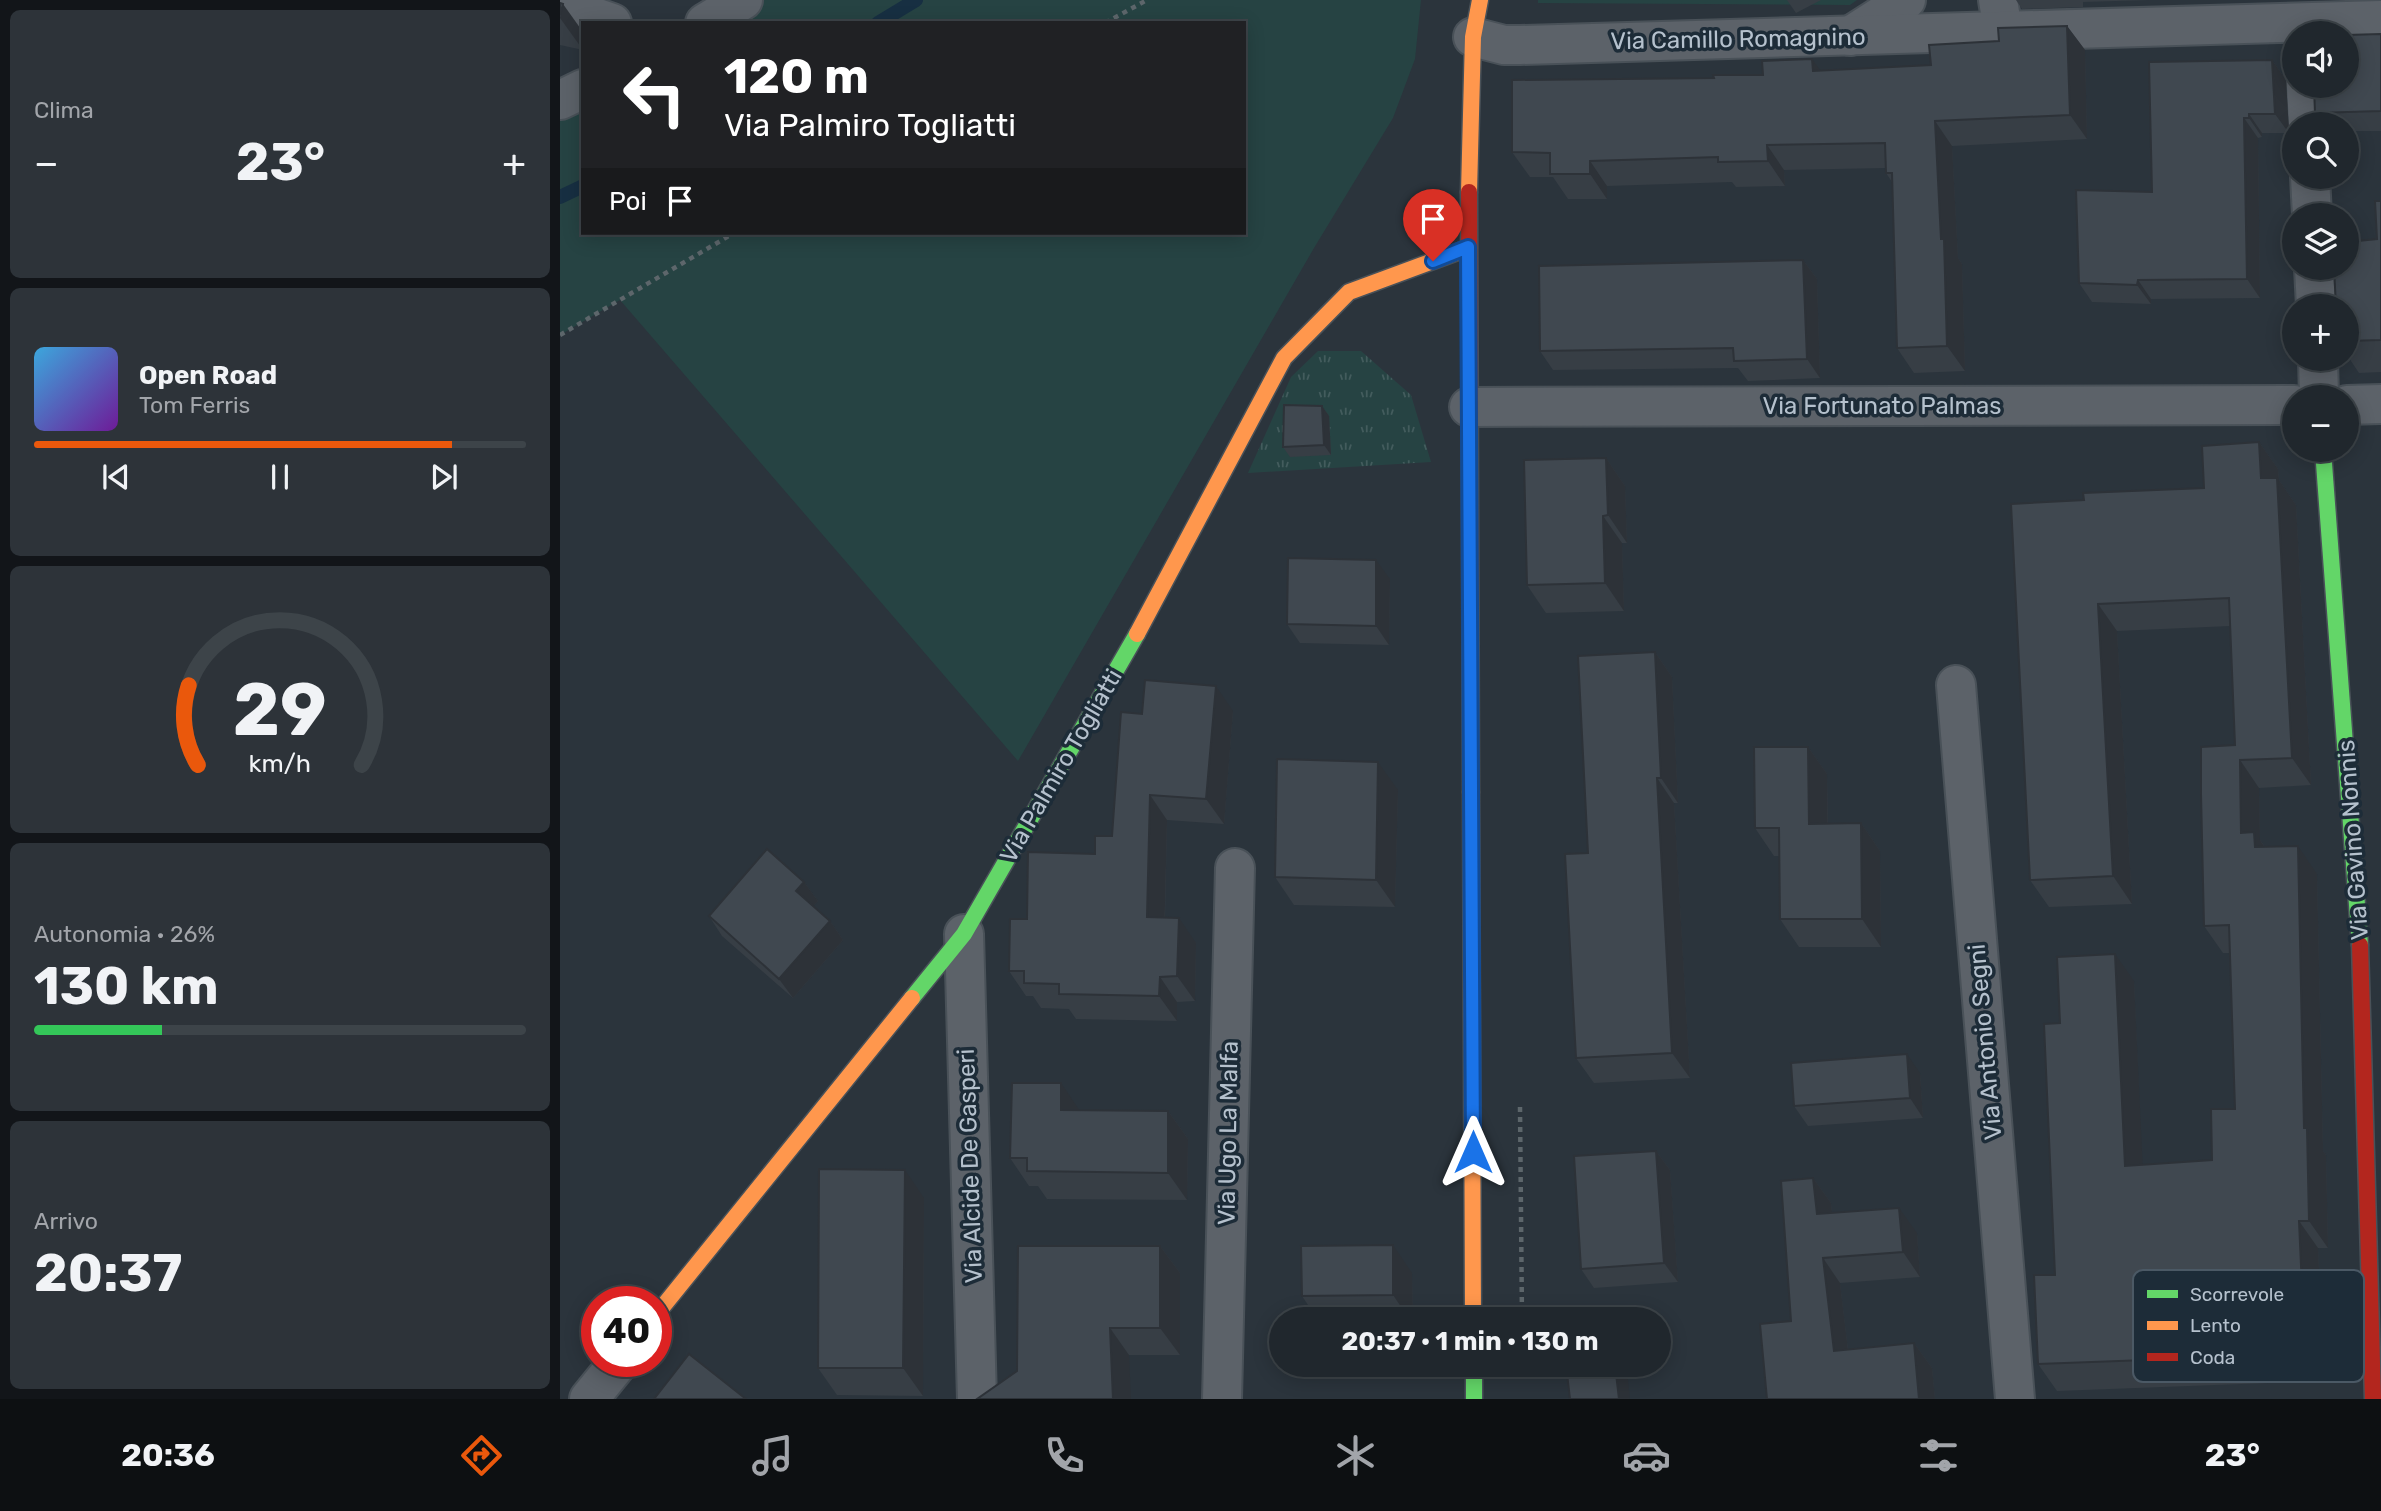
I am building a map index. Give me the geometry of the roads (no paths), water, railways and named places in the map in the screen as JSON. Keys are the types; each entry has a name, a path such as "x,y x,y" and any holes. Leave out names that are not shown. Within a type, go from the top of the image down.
{"street":[{"path":"708,21 743,0"},
{"path":"1466,0 1474,37"},
{"path":"1473,1307 1468,247 1474,37 1480,0"},
{"path":"1850,36 1906,0"},
{"path":"560,5 606,21"},
{"name":"Via Camillo Romagnino","path":"1474,37 1512,45 1850,36 2000,16 2282,26"},
{"name":"Via Camillo Romagnino","path":"2359,22 2381,20"},
{"path":"560,100 581,90"},
{"name":"Via Palmiro Togliatti","path":"672,1295 964,934 1126,654 1284,358 1349,292 1468,247"},
{"path":"2359,405 2381,404"},
{"name":"Via Fortunato Palmas","path":"1469,407 2282,405"},
{"name":"Via Gavino Nonnis","path":"2324,462 2370,911 2373,1399"},
{"name":"Via Antonio Segni","path":"1956,685 2015,1399"},
{"name":"Via Ugo La Malfa","path":"1222,1399 1235,868"},
{"name":"Via Alcide De Gasperi","path":"964,934 977,1399"},
{"path":"589,1399 607,1377"},
{"path":"1474,1377 1474,1399"}],"waterway":[{"path":"881,21 916,0"},
{"path":"560,197 581,187"}]}
